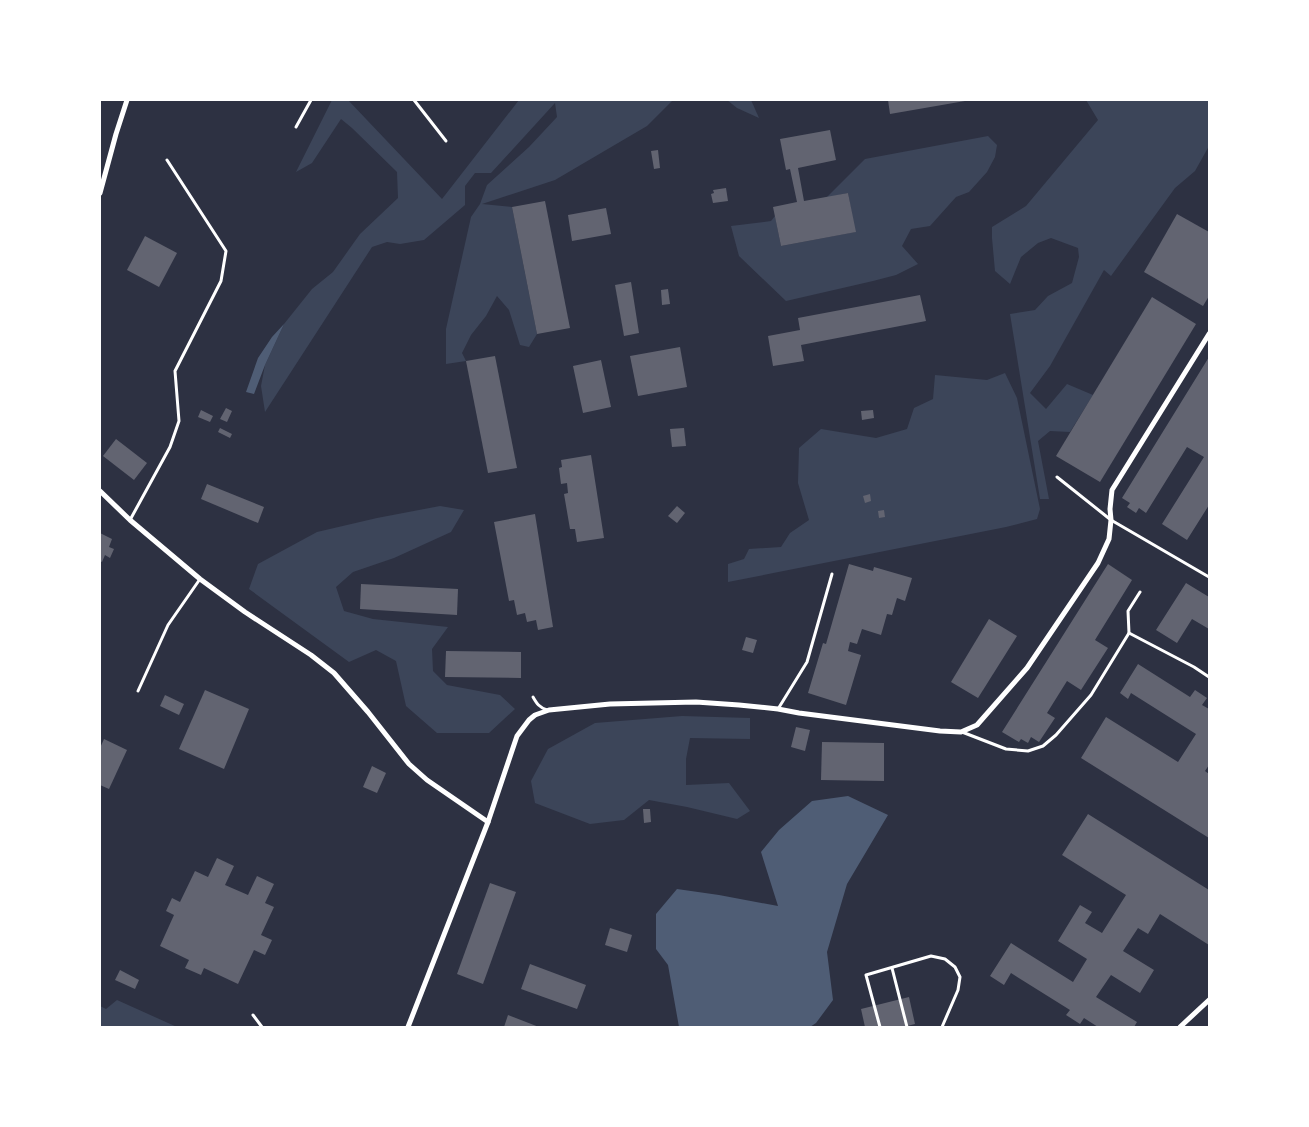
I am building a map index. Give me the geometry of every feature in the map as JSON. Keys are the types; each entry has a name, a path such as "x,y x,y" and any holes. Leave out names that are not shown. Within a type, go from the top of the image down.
{"street":[{"path":"100,193 127,100"},
{"path":"408,1027 488,822 517,736 529,720 535,715 549,710 610,704 696,702 778,709 931,730 961,732 977,724 1027,668 1098,563 1109,538 1112,490 1209,334"},
{"path":"100,491 130,520 200,579 311,655 334,673 409,764 427,780 488,822"},
{"path":"1180,1027 1209,1000"}],"lane":[{"path":"296,127 311,100"},
{"path":"414,100 446,141"},
{"path":"130,520 170,447 179,421 175,371 221,281 226,251 167,160"},
{"path":"1057,477 1111,520 1209,577"},
{"path":"778,709 807,662 832,574"},
{"path":"138,691 168,625 200,579"},
{"path":"961,732 1006,748 1028,751 1043,746 1056,735 1091,695 1129,633 1128,611 1140,592"},
{"path":"1129,633 1194,667 1209,677"},
{"path":"534,697 541,708 549,710"},
{"path":"880,1027 866,975 930,956 945,959 955,967 960,977 958,990 942,1027"},
{"path":"892,968 907,1027"},
{"path":"254,1015 262,1027"}],"shaded area":[{"path":"332,100 348,100 442,199 519,100 673,100 647,126 555,180 482,204 512,207 537,334 529,347 520,345 509,310 497,296 486,316 471,335 462,353 466,361 446,364 446,329 471,217 480,204 487,185 529,147 557,117 555,103 491,173 475,173 465,186 465,205 424,240 400,244 387,242 372,247 265,412 261,386 265,365 284,324 312,289 333,272 360,234 398,198 397,172 341,119 312,163 296,172"},
{"path":"727,100 751,100 759,118 737,108"},
{"path":"1086,100 1209,100 1209,146 1195,171 1175,188 1111,276 1104,270 1050,366 1030,393 1046,409 1067,384 1093,395 1070,432 1050,431 1038,441 1049,499 1040,499 1010,314 1035,310 1048,296 1072,283 1079,257 1078,248 1051,238 1038,243 1021,257 1010,284 995,271 992,227 1026,206 1098,120"},
{"path":"988,136 997,145 995,157 987,172 969,192 956,197 930,226 911,229 902,246 918,264 896,275 786,301 739,256 731,226 771,221 775,216 781,246 855,232 848,193 826,198 865,159"},
{"path":"284,324 254,394 246,392 258,358 272,337"},
{"path":"1005,373 1017,398 1040,509 1037,519 1006,527 728,582 728,564 744,559 749,549 781,547 790,533 809,520 798,483 799,448 821,429 876,438 907,429 914,408 933,399 935,375 987,380"},
{"path":"440,506 464,510 451,532 394,558 353,572 336,587 344,611 373,619 448,627 432,649 433,671 447,685 500,695 515,709 489,733 437,733 406,706 396,661 376,650 349,662 249,589 258,564 317,532"},
{"path":"682,716 750,718 750,739 690,738 686,759 686,785 729,783 750,811 737,819 649,800 624,820 590,824 535,803 531,781 548,749 595,723"},
{"path":"848,796 888,815 847,884 827,952 833,1000 816,1023 810,1027 679,1027 668,965 656,949 656,914 677,889 778,906 761,852 779,830 812,801"},
{"path":"117,1000 177,1027 100,1027 100,1006 106,1009"}],"building":[{"path":"888,100 965,100 965,101 890,114"},
{"path":"830,130 836,160 798,168 804,201 848,193 856,232 781,246 773,207 797,202 790,169 786,170 780,139"},
{"path":"658,150 660,168 654,169 651,151"},
{"path":"726,188 728,201 713,203 711,194 714,193 713,190"},
{"path":"545,201 570,328 537,334 512,207"},
{"path":"606,208 611,234 572,241 568,215"},
{"path":"1177,214 1209,232 1209,296 1203,306 1144,272"},
{"path":"145,236 177,253 159,287 127,270"},
{"path":"631,282 639,333 624,336 615,285"},
{"path":"668,289 670,304 662,305 661,290"},
{"path":"920,295 926,321 801,345 804,361 773,366 768,336 800,330 798,318"},
{"path":"1152,297 1196,324 1100,482 1056,456"},
{"path":"680,347 687,387 638,396 630,356"},
{"path":"495,356 517,468 488,473 466,361"},
{"path":"1209,357 1209,505 1187,540 1162,524 1204,457 1187,447 1146,513 1139,508 1136,513 1127,507 1130,503 1122,498"},
{"path":"601,360 611,407 583,413 573,366"},
{"path":"226,408 232,411 227,422 220,419"},
{"path":"201,410 213,416 210,422 198,417"},
{"path":"873,410 874,418 862,420 861,411"},
{"path":"220,428 232,434 230,438 218,432"},
{"path":"684,428 686,446 672,447 670,429"},
{"path":"116,439 147,463 134,480 103,456"},
{"path":"591,455 604,538 577,542 575,529 570,529 564,494 568,493 567,483 561,484 559,468 562,467 561,460"},
{"path":"207,484 264,507 258,523 201,499"},
{"path":"870,494 871,501 865,503 863,496"},
{"path":"677,506 685,513 677,523 668,516"},
{"path":"884,510 885,517 879,518 878,511"},
{"path":"535,514 553,627 538,630 536,620 527,622 525,613 517,615 514,600 509,601 494,522"},
{"path":"100,533 112,539 109,547 114,549 110,558 105,555 102,562 100,561"},
{"path":"849,564 873,571 874,567 912,578 905,601 897,598 892,615 887,614 881,635 862,629 857,644 850,642 848,651 861,655 846,705 808,693 823,643 826,644"},
{"path":"1108,564 1132,580 1095,640 1108,648 1081,690 1067,681 1047,713 1055,718 1039,742 1031,737 1028,743 1021,739 1019,742 1002,732"},
{"path":"1186,583 1209,597 1209,629 1192,619 1177,643 1156,630"},
{"path":"361,584 458,589 457,615 360,609"},
{"path":"989,619 1017,636 978,698 951,682"},
{"path":"746,637 757,640 753,653 742,650"},
{"path":"446,651 521,652 521,678 445,677"},
{"path":"1138,664 1190,697 1195,690 1207,698 1202,705 1209,709 1209,765 1205,771 1209,774 1209,838 1081,758 1106,717 1178,762 1196,734 1131,693 1128,699 1120,693"},
{"path":"205,690 249,709 224,769 179,749"},
{"path":"165,695 184,704 179,715 160,706"},
{"path":"796,727 810,730 805,751 791,747"},
{"path":"104,739 127,750 109,789 100,785 100,748"},
{"path":"822,742 884,743 884,781 821,780"},
{"path":"372,766 386,773 377,793 363,787"},
{"path":"643,809 650,809 651,822 644,823"},
{"path":"1088,814 1209,890 1209,945 1160,914 1148,934 1138,928 1123,951 1154,970 1140,993 1111,975 1096,997 1137,1022 1134,1027 1098,1027 1084,1018 1080,1024 1066,1015 1070,1010 1011,973 1004,985 990,976 1011,943 1073,982 1087,959 1058,941 1080,905 1092,912 1085,923 1102,933 1126,895 1062,855"},
{"path":"217,858 234,866 225,885 248,895 257,876 274,884 265,903 274,907 261,935 272,940 265,955 254,950 238,984 204,968 201,975 185,968 189,960 160,946 174,915 166,911 172,898 180,902 195,871 208,877"},
{"path":"490,883 516,892 483,984 457,974"},
{"path":"610,928 632,935 627,952 605,945"},
{"path":"530,964 586,985 577,1009 521,989"},
{"path":"120,970 139,980 135,989 115,980"},
{"path":"909,997 915,1024 903,1027 865,1027 861,1009"},
{"path":"508,1015 539,1027 504,1027"}]}
